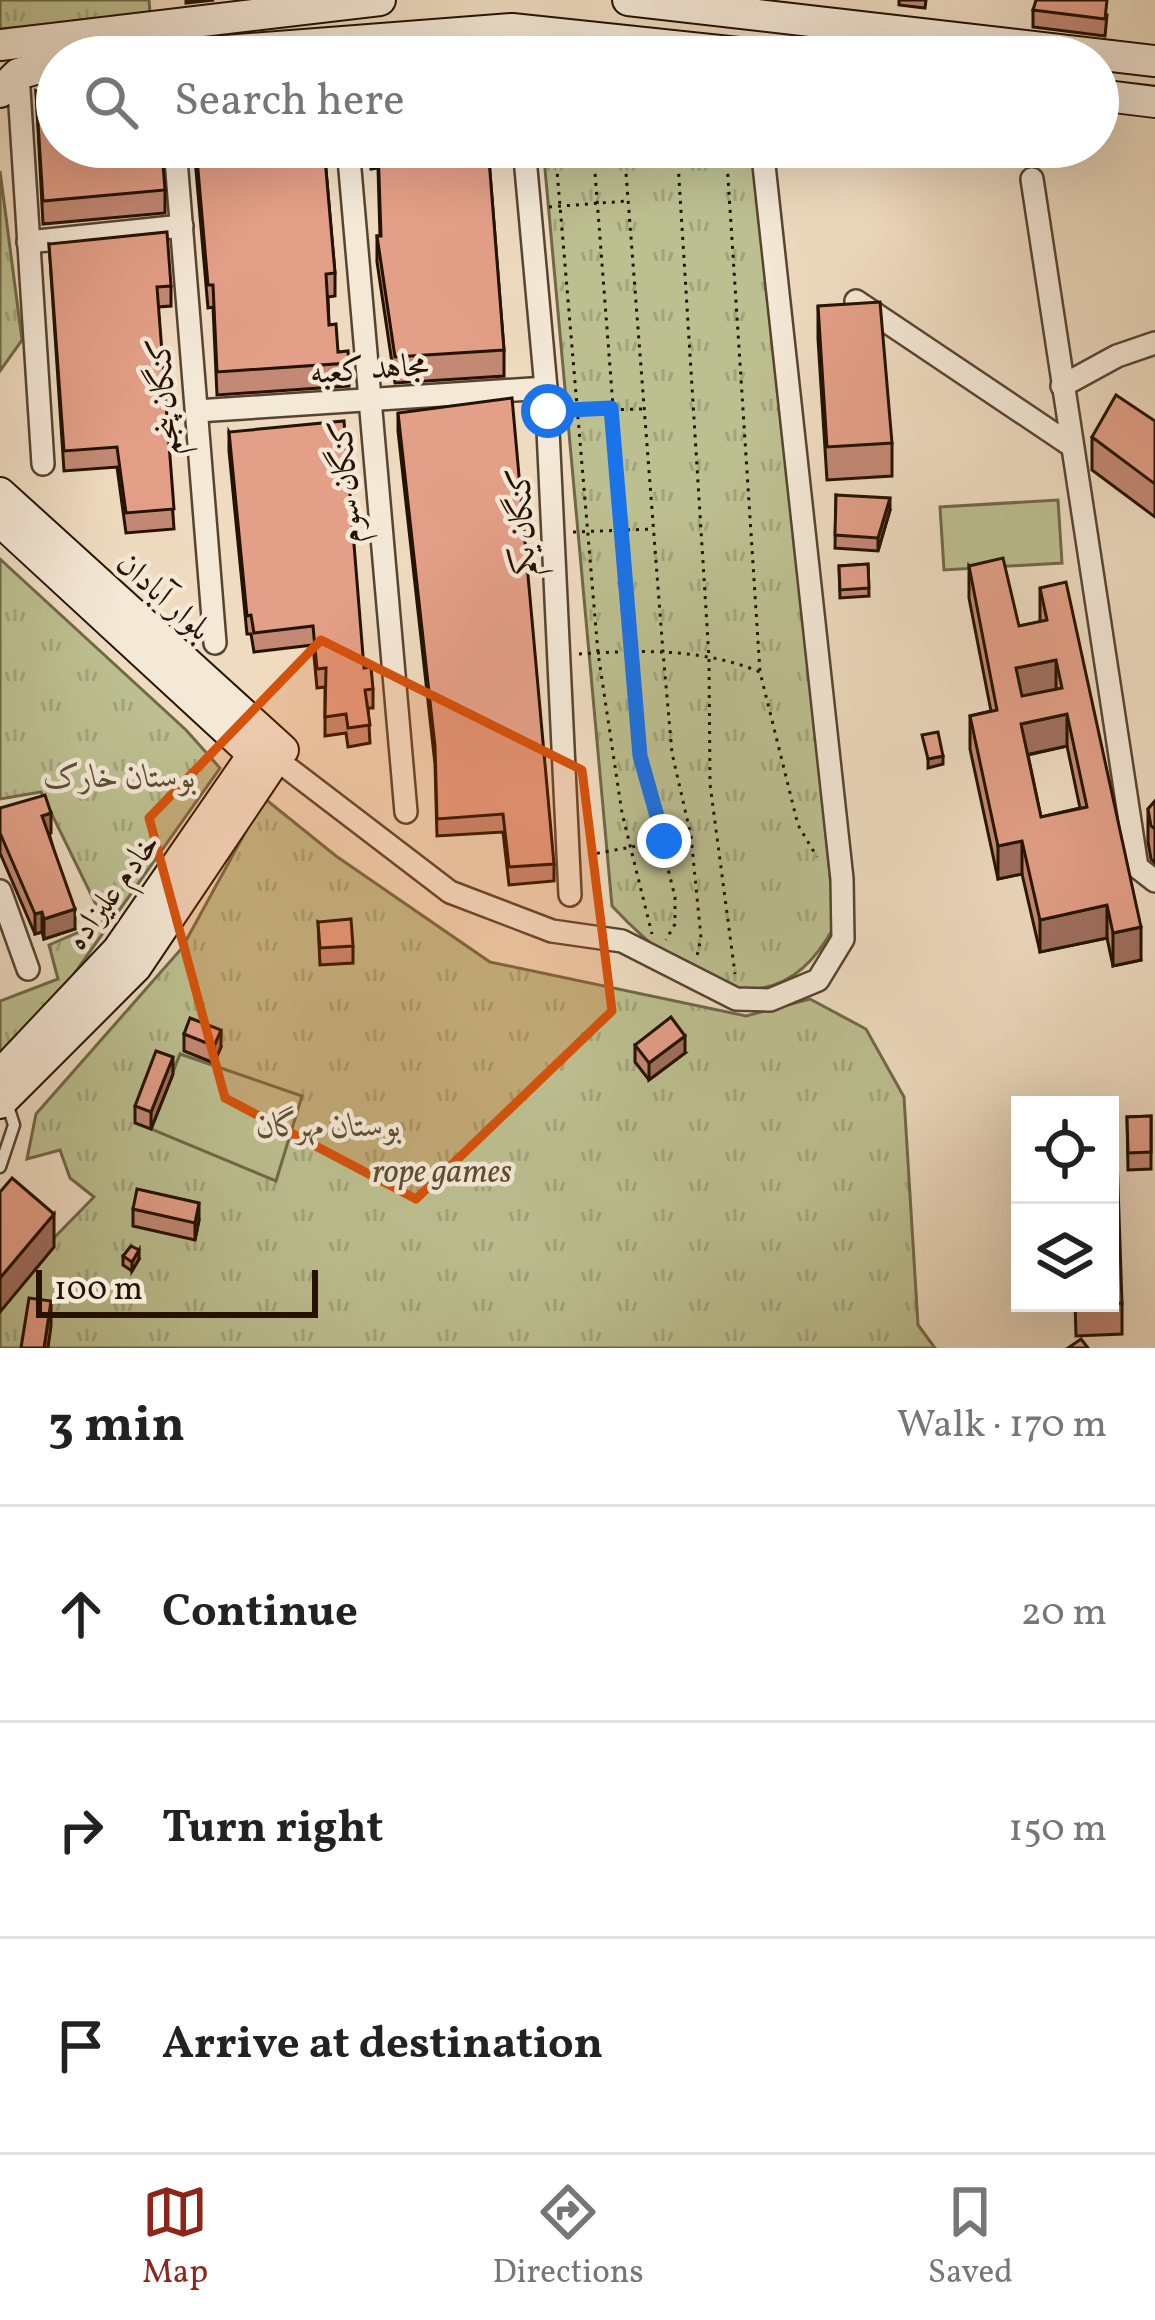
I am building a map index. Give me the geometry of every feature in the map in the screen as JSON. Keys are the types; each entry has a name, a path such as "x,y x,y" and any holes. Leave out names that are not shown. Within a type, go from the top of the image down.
{"main road":[{"path":"43,36 164,11 380,0"},
{"path":"628,0 934,36"},
{"path":"447,36 513,28 584,36"},
{"path":"0,45 36,38"},
{"path":"1119,58 1155,62"},
{"path":"1119,98 1155,102"},
{"name":"بلوار آبادان","path":"0,493 269,753"},
{"name":"بلوار آبادان","path":"0,521 269,753"},
{"name":"خادم علیزاده","path":"2,1092 269,753"}],"street":[{"path":"9,83 28,242 43,464"},
{"name":"کنگان پنجم","path":"178,168 215,643"},
{"name":"کنگان سوم","path":"350,168 406,812"},
{"name":"کنگان یکم","path":"526,168 547,399 570,895"},
{"path":"269,753 450,892 552,932 622,941 691,981 741,999 770,1000 818,980 842,938 842,879 764,168"},
{"path":"1032,179 1109,654 1137,867 1155,881"},
{"path":"28,242 182,226"},
{"path":"856,301 1072,446"},
{"path":"1062,386 1117,356 1155,343"},
{"name":"مجاهد کعبه","path":"196,411 370,400 547,399"},
{"path":"0,890 28,969"}],"lane":[{"path":"0,1167 14,1125 2,1092"}],"path":[{"path":"557,168 598,653 632,851 655,951 675,923 664,841 640,756 594,168"},
{"path":"625,168 662,652 672,752 691,836 700,938 691,981"},
{"path":"677,168 709,658 710,784 741,999"},
{"path":"727,168 760,672 798,825 819,860 842,879"},
{"path":"530,208 627,201"},
{"path":"547,399 577,410 642,409"},
{"path":"554,532 654,529"},
{"path":"559,656 631,648 709,658 760,672"},
{"path":"568,856 632,851 691,836"}],"highlighted area":[{"path":"321,640 582,770 612,1011 416,1199 225,1098 149,818"}],"green space":[{"path":"0,0 149,0 150,14 0,29"},
{"path":"545,168 759,168 835,925 811,960 784,981 756,989 726,986 696,974 667,956 612,906"},
{"path":"0,171 22,340 0,371"},
{"path":"1058,500 1062,563 944,570 940,507"},
{"name":"بوستان خارک","path":"0,559 186,730 220,768 40,1022 0,1058 0,1001 58,979 49,945 104,921 41,792 0,799"},
{"name":"بوستان مهرگان","path":"264,798 336,856 490,962 746,1016 810,999 866,1029 904,1097 918,1325 935,1348 0,1348 0,1293 94,1197 70,1178 60,1150 27,1159 36,1114 182,948"},
{"path":"180,1054 302,1096 276,1181 151,1129"}],"building":[{"path":"1036,0 1107,0 1105,19 1033,10"},
{"path":"41,168 163,168 165,190 43,201"},
{"path":"198,168 326,168 335,273 326,274 329,325 336,324 338,352 348,351 349,363 217,372 213,285 208,285"},
{"path":"379,168 490,168 504,350 395,357 377,236 381,236"},
{"path":"167,232 171,286 157,287 174,509 126,513 117,447 64,451 49,244"},
{"path":"880,302 892,443 827,447 818,306"},
{"path":"1116,395 1155,421 1155,484 1092,437"},
{"path":"512,398 554,864 509,867 503,814 437,819 435,746 398,413"},
{"path":"344,421 364,668 371,667 373,689 365,690 370,725 348,728 346,714 325,717 326,668 317,669 313,626 254,633 251,615 247,616 229,432"},
{"path":"836,495 890,498 878,538 835,535"},
{"path":"1003,558 1019,626 1047,620 1040,588 1066,582 1141,927 1113,933 1107,905 1040,920 1022,841 998,846 970,716 997,710 969,566","holes":["1056,660 1062,688 1022,696 1016,668","1067,714 1087,807 1041,817 1021,724"]},
{"path":"868,564 869,588 840,590 839,566"},
{"path":"938,732 943,756 928,759 922,735"},
{"path":"45,795 51,813 42,816 75,909 44,919 42,912 35,914 0,833 0,808"},
{"path":"1155,801 1155,829 1148,809"},
{"path":"351,919 353,946 320,948 318,922"},
{"path":"671,1017 685,1036 649,1063 635,1045"},
{"path":"190,1018 221,1030 214,1046 184,1034"},
{"path":"156,1051 173,1057 151,1112 135,1106"},
{"path":"1151,1116 1151,1152 1128,1153 1127,1117"},
{"path":"12,1178 54,1214 0,1278 0,1192"},
{"path":"137,1189 199,1203 195,1223 133,1209"},
{"path":"1119,1215 1122,1303 1119,1303"},
{"path":"131,1246 139,1250 132,1262 123,1256"},
{"path":"29,1298 51,1301 44,1348 21,1348"}],"route":[{"path":"548,411 611,408 640,756 664,841"}],"park label":[{"name":"rope games","path":"442,1170"}]}
